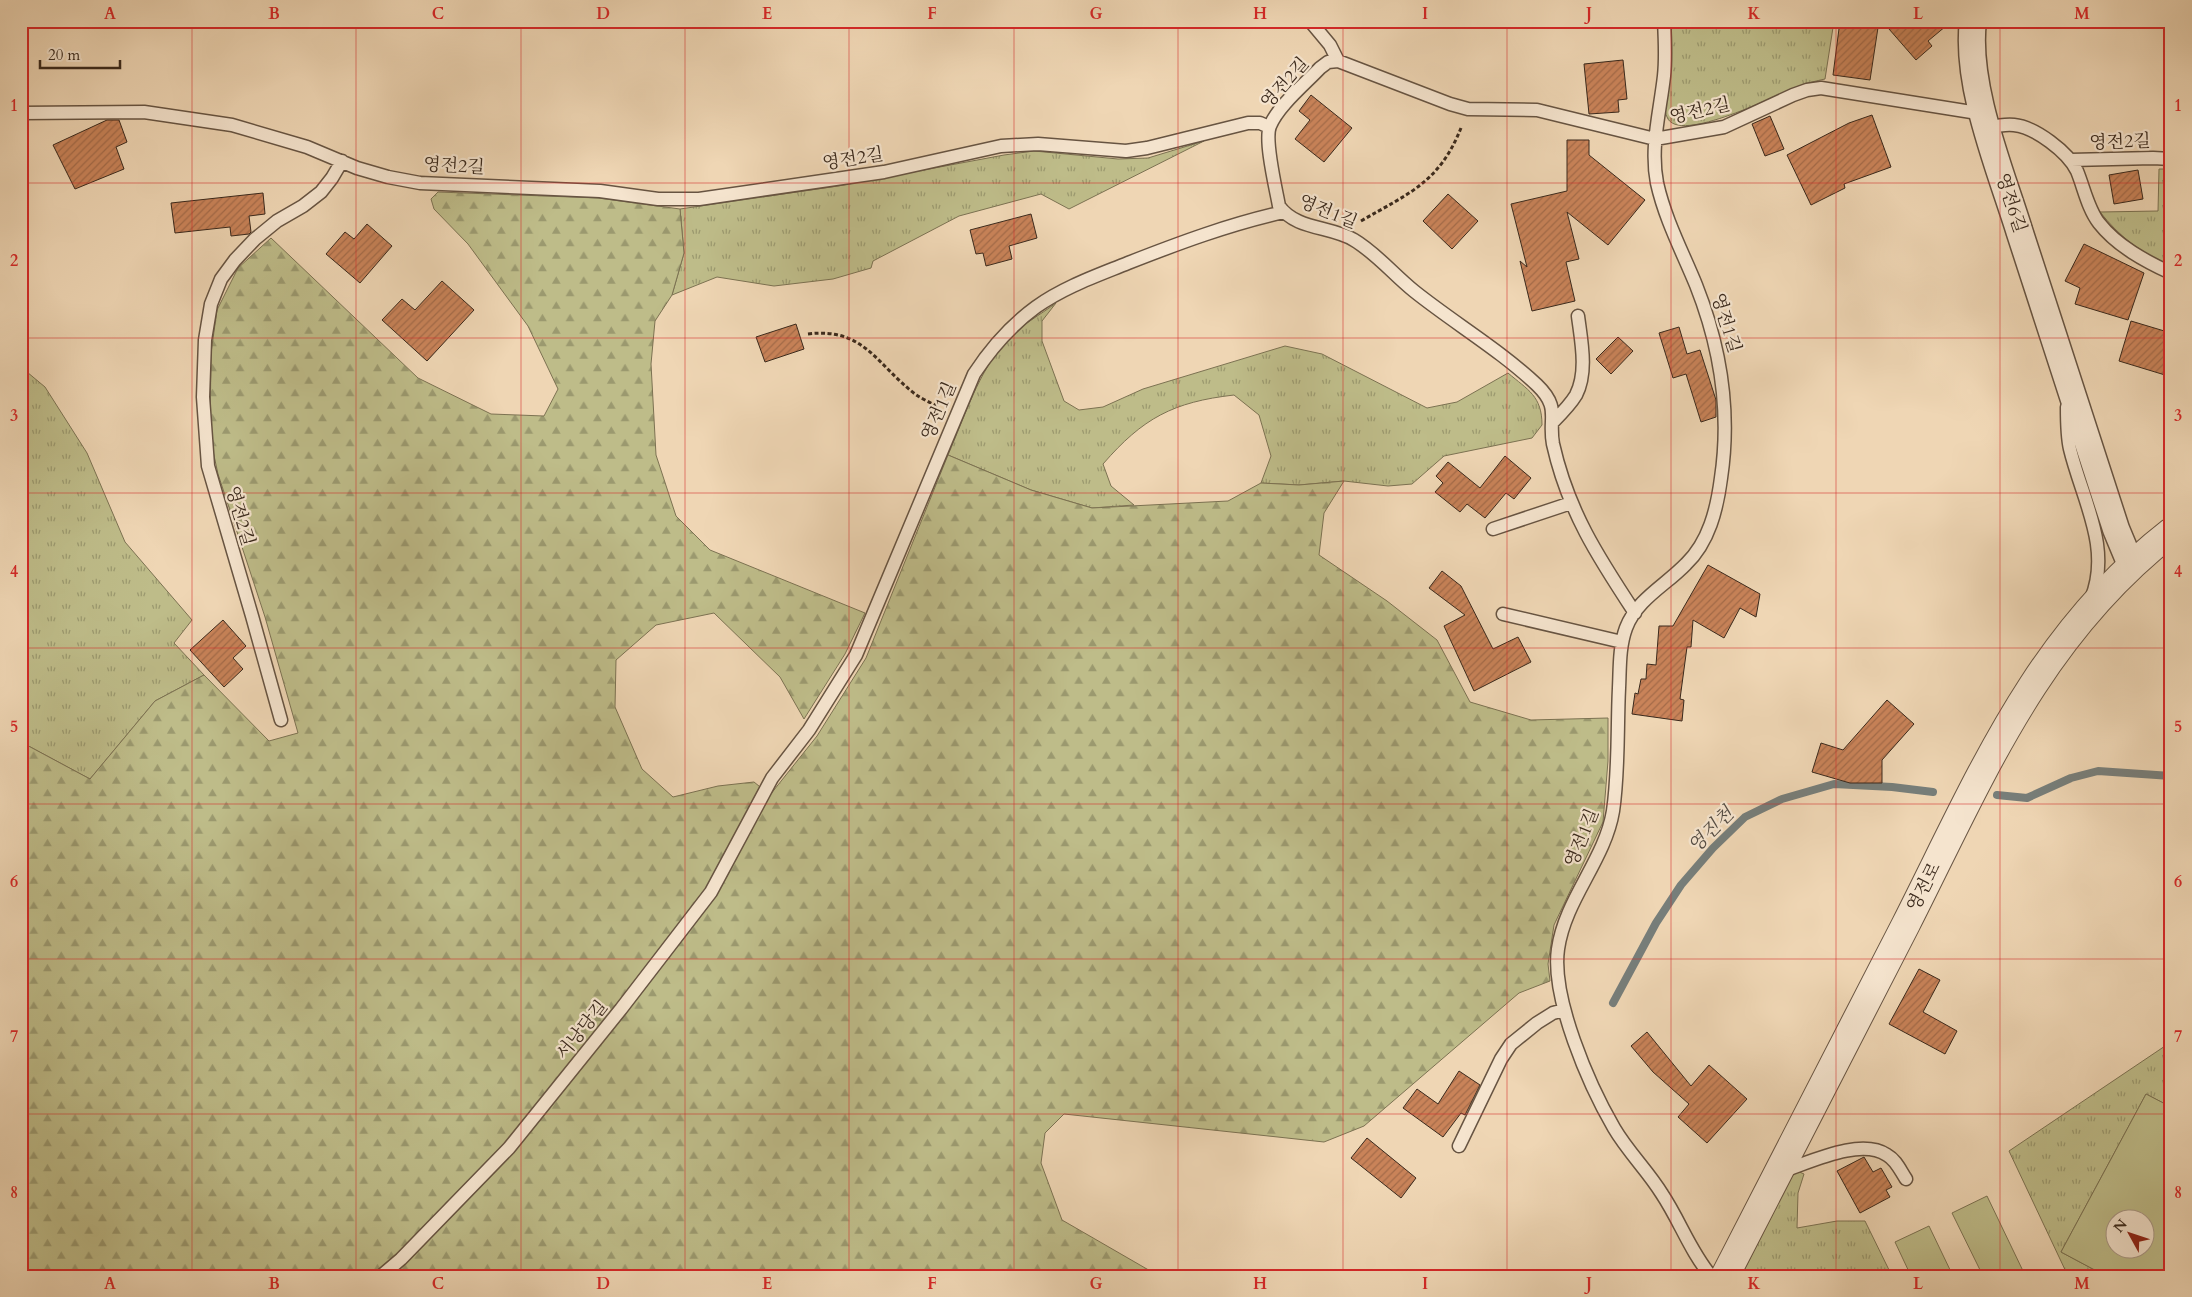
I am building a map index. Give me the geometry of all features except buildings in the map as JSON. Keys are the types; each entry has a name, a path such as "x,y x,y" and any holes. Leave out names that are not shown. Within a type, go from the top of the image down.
{"street":[{"name":"영전6길","path":"1973,21 1970,42 1974,78 1986,121 2067,382 2116,529 2131,565"},
{"name":"영전로","path":"1726,1276 1999,739 2043,668 2104,591 2131,565 2171,532"}],"lane":[{"name":"영전2길","path":"1310,21 1330,45 1338,61"},
{"name":"영전1길","path":"1664,21 1665,73 1655,139 1655,167 1663,206 1711,328 1719,359 1725,404 1726,435 1721,482 1710,529 1701,547 1687,564 1651,593 1628,624 1622,642 1616,789 1612,815 1604,840 1562,928 1557,968 1564,1010 1577,1047 1614,1129 1662,1192 1693,1250 1711,1276"},
{"name":"영전2길","path":"21,113 144,112 186,117 232,125 275,136 388,177 420,183 600,191 680,201 699,200 884,172 1001,146 1038,144 1126,151 1147,148 1248,123 1260,123 1269,127 1278,114 1320,68 1328,62 1338,61 1450,104 1468,109 1537,110 1655,139 1724,127 1792,95 1821,88 1999,125 2015,125 2026,128 2043,137 2071,160 2098,221 2107,233 2145,260 2171,273"},
{"name":"영전1길","path":"1269,127 1268,142 1274,176 1280,206 1284,212 1306,224 1354,240 1412,290 1510,362 1538,386 1548,398 1553,409 1554,446 1571,503 1590,543 1635,613"},
{"name":"영전2길","path":"2071,160 2171,159"},
{"name":"영전2길","path":"281,720 208,466 203,397 205,340 211,304 221,279 235,260 255,239 277,221 303,206 321,192 342,161"},
{"name":"영전1길","path":"772,778 809,730 856,656 974,374 990,349 1010,328 1036,307 1070,286 1202,234 1284,212"},
{"path":"1553,422 1568,407 1577,394 1581,380 1582,354 1578,316"},
{"name":"영전6길","path":"2067,382 2070,449 2092,517 2099,554 2094,592 2084,616"},
{"path":"1493,529 1571,503"},
{"path":"1503,614 1622,642"},
{"name":"서낭당길","path":"381,1276 402,1259 509,1148 621,1009 711,892 772,778"},
{"path":"1458,1146 1501,1059 1511,1044 1537,1023 1553,1013 1564,1010"},
{"path":"1778,1172 1847,1150 1869,1148 1888,1155 1906,1179"}],"path":[{"path":"1339,234 1407,194 1430,178 1440,168 1453,148 1468,109"},
{"path":"808,334 823,332 838,334 853,340 871,352 917,395 956,416"}],"green space":[{"path":"1671,21 1834,21 1825,79 1799,86 1752,107 1709,122 1690,125 1675,124 1667,117 1665,110 1671,69"},
{"path":"1204,141 1069,209 1041,194 959,216 873,261 871,268 833,279 774,286 717,277 672,295 684,253 680,209 838,186 1034,151 1118,159 1148,158"},
{"path":"2159,169 2171,169 2171,265 2140,250 2115,229 2100,212 2158,211"},
{"path":"438,192 598,198 680,209 684,253 672,295 655,321 651,364 656,455 676,516 710,550 865,613 845,654 804,719 780,677 714,613 656,625 616,660 615,707 642,769 673,797 718,786 754,782 770,795 817,736 866,658 948,455 1031,490 1092,508 1228,501 1261,483 1299,485 1344,481 1324,513 1319,555 1387,601 1437,640 1470,702 1531,720 1608,718 1608,761 1603,822 1554,925 1548,964 1550,981 1519,993 1364,1126 1324,1142 1064,1114 1045,1133 1041,1163 1062,1220 1159,1276 21,1276 21,742 90,779 155,701 204,675 269,741 298,733 265,617 218,474 210,437 211,353 217,310 238,268 271,238 418,378 491,414 544,416 558,389 528,326 468,244 434,209 431,199"},
{"path":"1056,303 1042,321 1042,341 1064,401 1079,410 1103,407 1143,389 1285,346 1322,354 1427,408 1457,402 1508,373 1528,389 1537,400 1540,407 1542,425 1532,438 1444,456 1412,484 1388,486 1344,481 1299,485 1261,483 1271,456 1259,415 1234,395 1212,398 1176,408 1146,424 1132,435 1103,464 1111,486 1134,505 1092,508 1031,490 948,455 980,380 997,353 1018,330"},
{"path":"21,367 45,387 87,453 125,542 192,620 174,643 204,675 155,701 90,779 21,742"},
{"path":"2171,1042 2171,1107 2146,1094 2061,1252 2106,1276 2068,1276 2009,1151"},
{"path":"2146,1094 2171,1107 2171,1276 2106,1276 2061,1252"},
{"path":"1795,1170 1804,1174 1798,1193 1797,1228 1837,1221 1865,1221 1892,1276 1741,1276"},
{"path":"1987,1196 2024,1273 2019,1276 1983,1276 1952,1213"},
{"path":"1929,1226 1953,1276 1911,1276 1895,1242"}],"waterway":[{"name":"영진천","path":"1997,795 2027,798 2071,778 2098,771 2171,776"},
{"name":"영진천","path":"1613,1003 1656,923 1681,885 1713,848 1745,817 1782,799 1834,784 1892,787 1933,792"}]}
